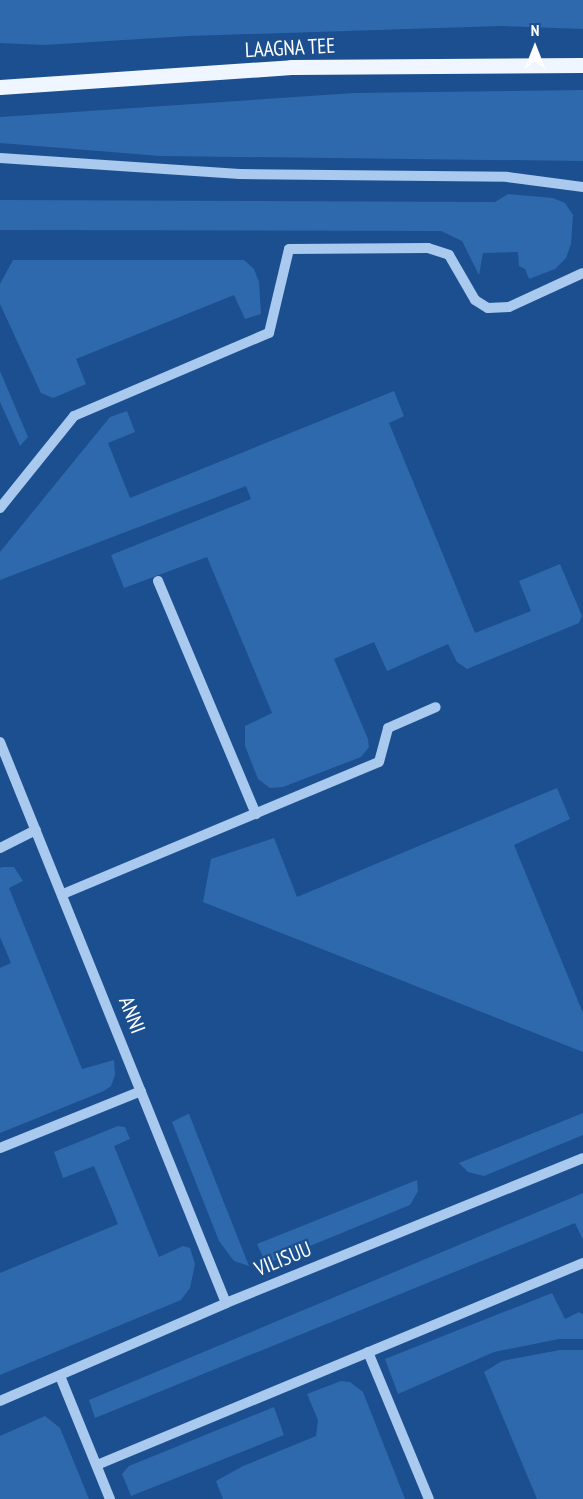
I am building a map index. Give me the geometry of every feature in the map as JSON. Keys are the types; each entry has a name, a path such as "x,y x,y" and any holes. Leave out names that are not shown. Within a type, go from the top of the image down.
{"main road":[{"name":"LAAGNA TEE","path":"0,87 291,67 583,64"}],"street":[{"path":"0,158 239,174 507,177 583,187"},
{"path":"0,508 74,416 269,333 289,249 428,248 449,255 475,300 488,308 509,307 538,296 583,273"},
{"path":"158,581 256,814"},
{"path":"63,894 379,762 388,728 436,707"},
{"name":"ANNI","path":"0,742 226,1303"},
{"path":"0,848 36,830"},
{"path":"0,1148 141,1091"},
{"name":"VILISUU","path":"0,1401 226,1303 583,1158"},
{"path":"97,1465 583,1263"},
{"path":"368,1352 429,1499"},
{"path":"60,1376 110,1499"}],"shaded area":[{"path":"0,0 583,0 583,29 501,26 188,36 44,45 0,43"},
{"path":"583,90 583,161 160,156 0,143 0,117 354,93"},
{"path":"508,194 553,198 565,203 573,215 571,244 566,258 555,269 529,279 525,269 519,266 518,252 483,253 479,275 462,241 441,231 0,230 0,200 495,202"},
{"path":"13,260 244,260 254,269 259,282 261,314 245,319 234,295 76,359 86,384 53,398 41,393 0,304 0,284"},
{"path":"0,371 28,437 20,446 0,402"},
{"path":"394,391 404,416 389,423 475,633 531,611 519,581 560,564 582,616 579,623 467,669 457,662 448,644 387,671 374,642 334,659 368,739 369,747 361,757 283,787 270,788 258,779 245,746 245,726 272,713 207,557 124,588 111,555 251,499 246,486 0,580 0,552 110,417 127,411 135,432 108,443 130,498"},
{"path":"557,788 570,819 514,845 583,1013 583,1052 203,902 211,859 274,838 297,897"},
{"path":"14,867 23,881 9,888 82,1069 114,1060 115,1075 111,1086 104,1091 0,1133 0,968 11,963 0,937 0,868"},
{"path":"583,1113 583,1135 484,1176 468,1172 459,1163"},
{"path":"189,1114 249,1266 234,1261 219,1241 172,1122"},
{"path":"118,1126 125,1127 130,1139 114,1146 159,1257 183,1246 190,1248 195,1264 190,1288 181,1300 0,1375 0,1273 118,1224 94,1166 63,1178 54,1152"},
{"path":"417,1180 418,1191 410,1205 266,1264 257,1244"},
{"path":"583,1193 583,1240 575,1223 95,1418 89,1400"},
{"path":"552,1293 565,1319 579,1312 583,1314 583,1339 559,1339 494,1352 398,1394 385,1359"},
{"path":"560,1350 583,1350 583,1499 537,1499 484,1372 502,1361"},
{"path":"341,1381 350,1382 363,1392 405,1499 223,1499 216,1481 243,1466 316,1436 318,1420 307,1394"},
{"path":"274,1407 284,1435 131,1496 122,1474 129,1466"},
{"path":"45,1416 60,1428 89,1499 0,1499 0,1436"}]}
